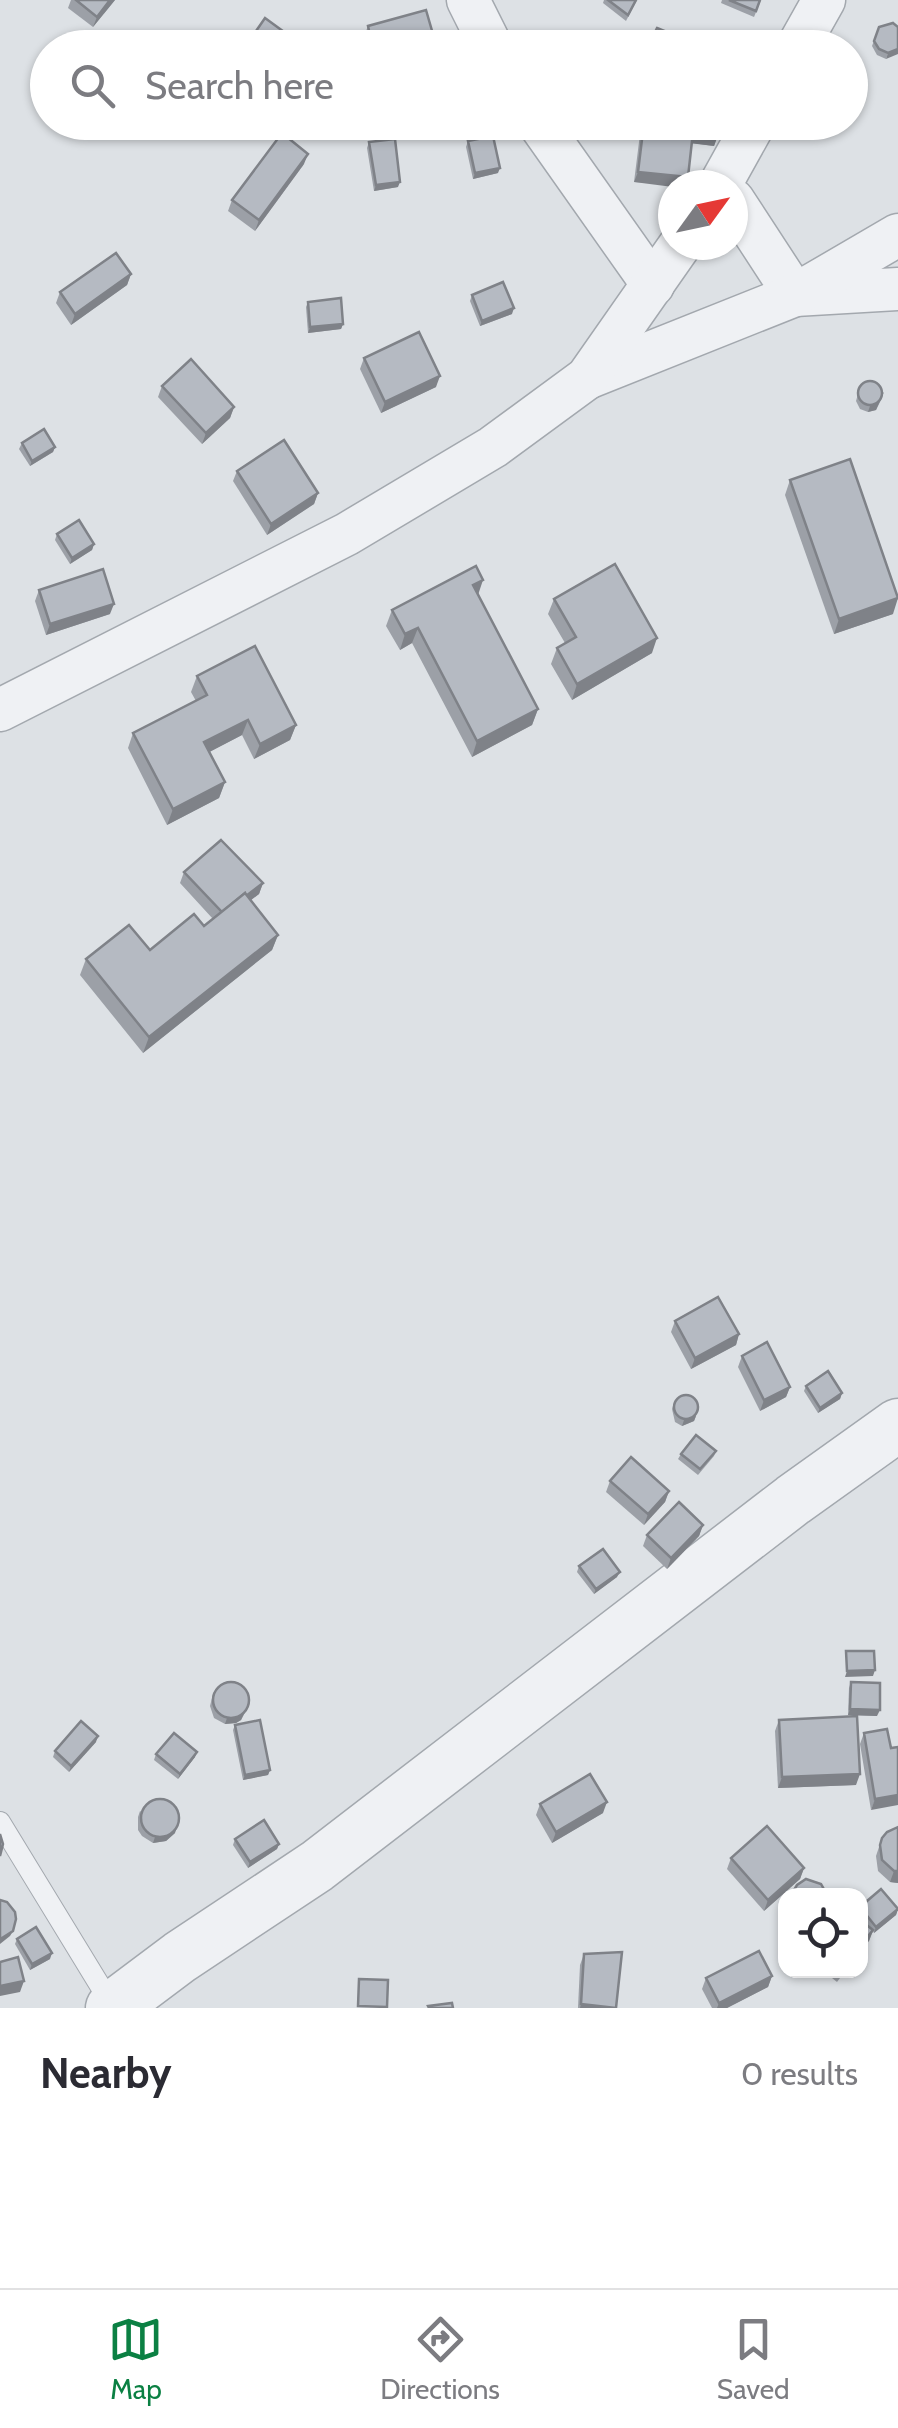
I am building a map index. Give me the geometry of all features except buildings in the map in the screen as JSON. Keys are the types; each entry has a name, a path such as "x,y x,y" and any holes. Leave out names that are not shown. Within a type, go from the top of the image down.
{"street":[{"path":"468,0 483,30"},
{"path":"807,30 824,0"},
{"path":"551,140 653,285"},
{"path":"733,170 747,140"},
{"path":"748,223 795,295"},
{"path":"0,710 346,534 493,447 587,378 795,295 898,235"},
{"path":"587,378 670,260"},
{"path":"795,295 898,289"},
{"path":"112,2008 180,1957 317,1866 792,1500 898,1425"}],"lane":[{"path":"0,1822 112,2008"}]}
